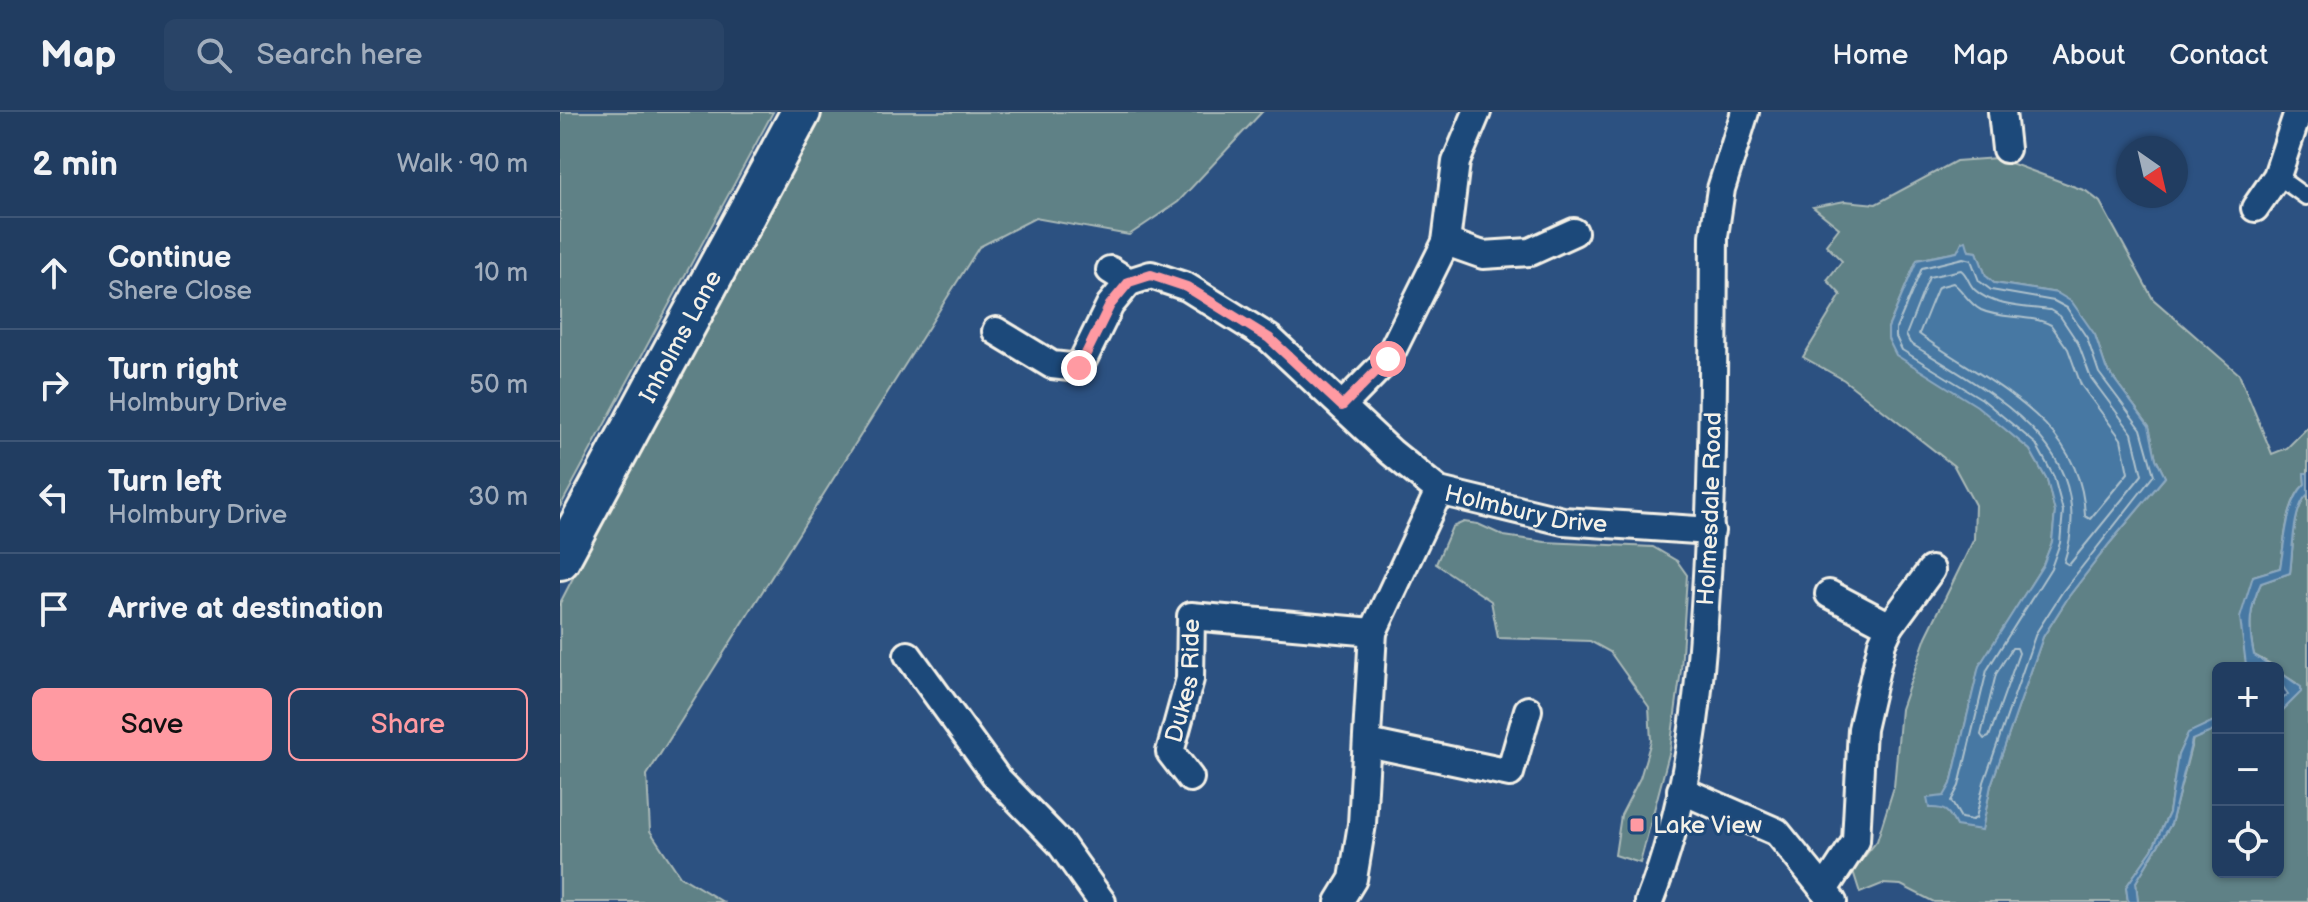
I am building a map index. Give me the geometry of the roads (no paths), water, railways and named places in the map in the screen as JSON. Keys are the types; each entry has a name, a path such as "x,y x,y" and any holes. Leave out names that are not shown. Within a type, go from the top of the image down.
{"street":[{"path":"1342,406 1388,359 1446,242 1456,162 1477,112"},
{"name":"Holmesdale Road","path":"1649,902 1670,841 1700,685 1711,531 1714,236 1721,189 1745,112"},
{"path":"2002,112 2006,149"},
{"path":"2255,208 2277,176 2298,112"},
{"name":"Inholms Lane","path":"560,560 796,121"},
{"path":"1446,242 1483,255 1530,252 1574,232"},
{"name":"Holmbury Drive","path":"996,331 1052,365 1079,368 1110,305 1119,276 1151,275 1187,287 1269,338 1391,452 1439,491 1563,521 1711,531"},
{"path":"1339,902 1353,879 1362,824 1373,632 1439,491"},
{"path":"1681,790 1777,832 1829,896 1856,841 1862,729 1882,643 1890,626 1931,570"},
{"path":"1829,594 1890,626"},
{"name":"Dukes Ride","path":"1190,778 1170,752 1190,679 1191,616 1373,632"},
{"path":"908,655 997,778 1060,843 1102,902"},
{"path":"1368,743 1510,773 1528,710"}],"lane":[{"path":"2277,176 2306,197"}],"water":[{"path":"1966,241 1969,251 1977,252 1986,276 1994,283 2057,293 2072,302 2095,335 2106,368 2149,426 2156,459 2165,477 2069,596 2043,637 1991,785 1982,830 1956,826 1946,811 1929,808 1927,798 1944,796 1951,784 1979,666 2043,565 2052,542 2055,512 2047,480 2030,450 1977,406 1896,355 1888,339 1888,328 1917,260 1957,252 1962,242"},
{"path":"2304,473 2308,473 2308,494 2296,520 2290,573 2261,583 2254,601 2250,627 2254,655 2265,662 2246,662 2240,618 2253,576 2280,568 2290,512 2305,484"},
{"path":"2284,675 2301,687 2301,692 2284,709 2284,698 2288,694 2284,688"},
{"path":"2212,722 2212,732 2192,740 2171,824 2136,882 2138,902 2128,902 2126,887 2152,850 2169,813 2178,755 2188,733"}],"place":[{"name":"Lake View","path":"1637,825"}]}
